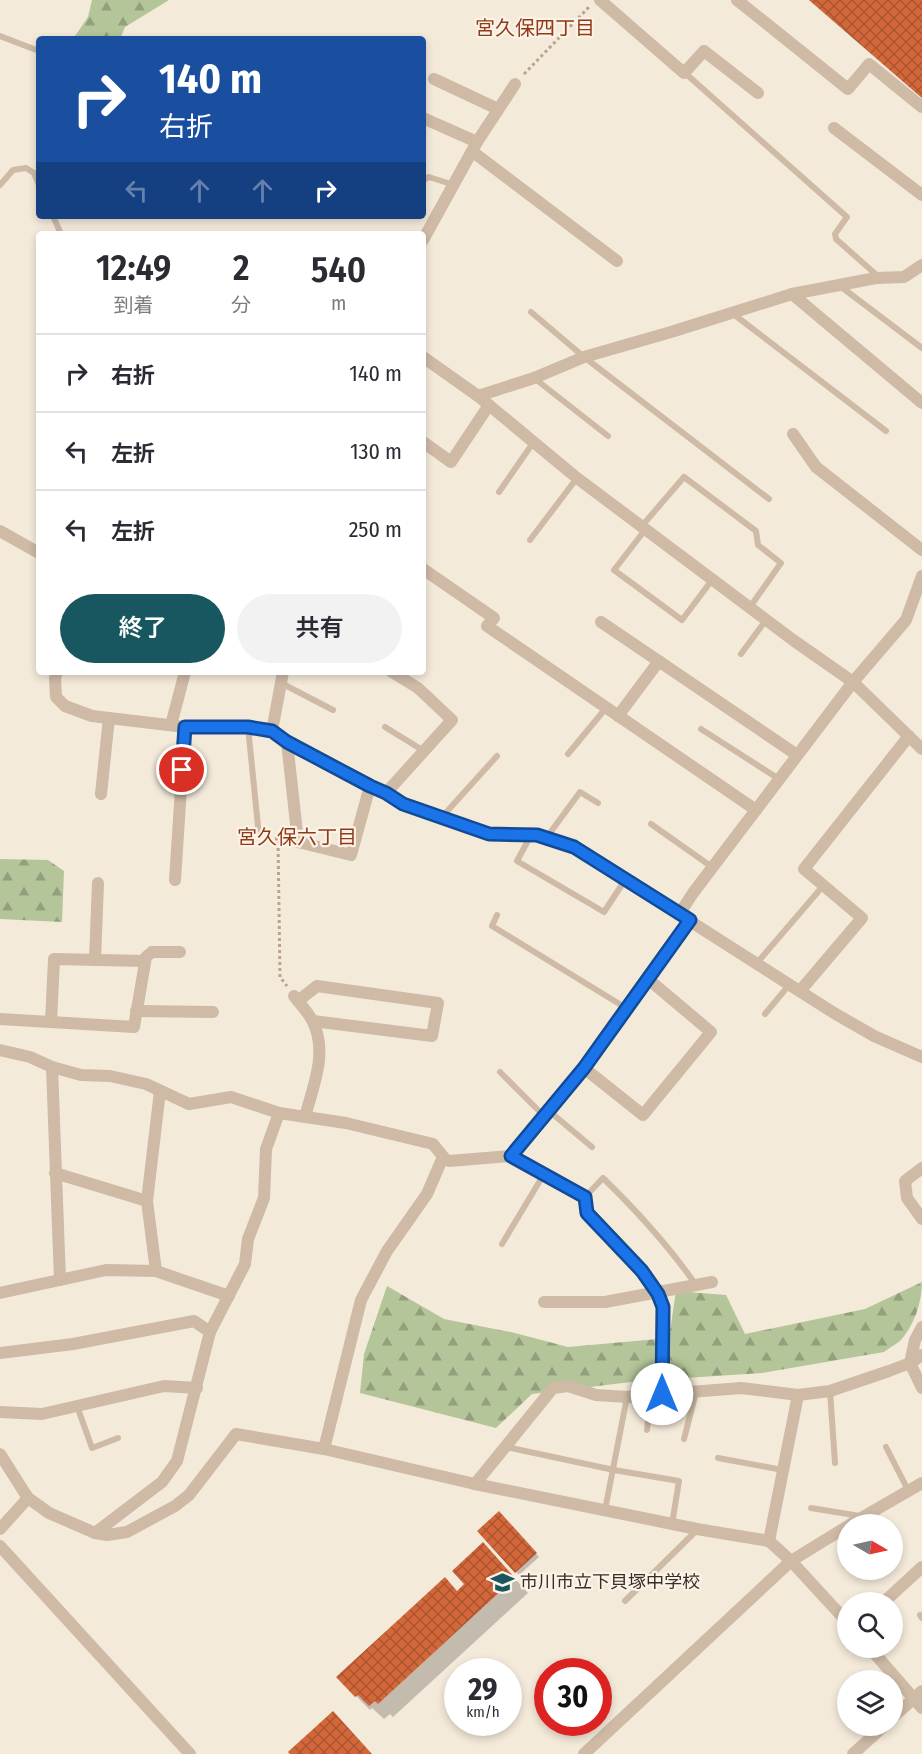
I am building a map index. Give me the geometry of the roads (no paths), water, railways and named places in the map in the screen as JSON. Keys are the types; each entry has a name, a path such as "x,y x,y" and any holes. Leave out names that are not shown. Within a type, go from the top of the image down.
{"street":[{"path":"598,0 684,73 704,51 758,93"},
{"path":"737,0 848,89 869,64 922,107"},
{"path":"434,79 498,109"},
{"path":"426,235 475,147 514,84"},
{"path":"426,120 475,147 617,261"},
{"path":"834,128 922,195"},
{"path":"478,396 534,378 584,357 792,294 880,278 904,277 922,265"},
{"path":"792,294 922,403"},
{"path":"426,359 478,396 533,443 643,528 749,608 853,682 922,749"},
{"path":"426,444 451,462 489,405"},
{"path":"793,434 816,468 922,550"},
{"path":"0,531 36,551"},
{"path":"426,570 494,618 487,626 756,810"},
{"path":"511,1156 584,1068 648,979 685,917 693,893 712,867 853,682 906,620 922,576"},
{"path":"601,622 797,755"},
{"path":"618,716 659,661"},
{"path":"56,675 56,697 65,706 92,716 185,727 248,727 272,731 287,742 403,804 489,834 531,835 574,847 834,1013 873,1036 922,1057"},
{"path":"171,725 184,675"},
{"path":"386,793 452,720 418,688 397,675"},
{"path":"272,731 282,678"},
{"path":"101,794 109,718"},
{"path":"175,880 185,727"},
{"path":"795,987 862,918 804,869 909,736"},
{"path":"287,742 298,842 351,855 370,786"},
{"path":"95,960 98,883"},
{"path":"0,1019 134,1027 146,957 152,952 180,952"},
{"path":"51,1022 54,959 145,961"},
{"path":"584,1068 643,1115 711,1032 648,979"},
{"path":"305,1117 320,1061 320,1043 313,1021 296,998 317,986 438,1003 432,1036 313,1021"},
{"path":"136,1011 213,1012"},
{"path":"0,1050 30,1057 52,1067 81,1075 110,1076 146,1084 189,1104 231,1097 279,1113 346,1123 433,1144 449,1161 511,1156 585,1197 587,1213 642,1271 656,1291 663,1307 657,1394"},
{"path":"52,1067 60,1280"},
{"path":"156,1271 147,1201 160,1091"},
{"path":"95,1533 162,1482 177,1461 210,1332 245,1264 248,1239 264,1198 266,1149 279,1113"},
{"path":"324,1449 361,1300 387,1251 427,1194 443,1157"},
{"path":"922,1168 905,1181 907,1198 922,1219"},
{"path":"55,1173 147,1201"},
{"path":"0,1293 106,1270 156,1271 229,1296"},
{"path":"544,1302 605,1302 712,1282"},
{"path":"0,1353 73,1344 194,1321 210,1332"},
{"path":"922,1327 915,1340 910,1363 922,1388"},
{"path":"475,1484 553,1388 568,1386 596,1395 627,1397 741,1388 798,1395 830,1391 910,1363 922,1355"},
{"path":"0,1413 42,1414 164,1386 197,1388"},
{"path":"769,1541 798,1395"},
{"path":"0,1454 28,1498 49,1513 95,1533 107,1535 127,1533 175,1506 189,1495 236,1434 324,1449 475,1484 769,1541 791,1561 837,1611"},
{"path":"868,1514 922,1483"},
{"path":"0,1529 28,1498"},
{"path":"584,1754 791,1561 837,1532"},
{"path":"0,1546 190,1754"},
{"path":"895,1592 922,1567"},
{"path":"880,1658 918,1695 922,1708"},
{"path":"903,1708 918,1695"},
{"path":"853,1754 873,1736"}],"lane":[{"path":"0,36 36,50"},
{"path":"684,73 847,217 835,234 836,238 880,278"},
{"path":"0,185 13,170 26,168 34,173 36,178"},
{"path":"426,178 429,177 454,185"},
{"path":"839,285 922,348"},
{"path":"531,312 584,357 770,499"},
{"path":"732,313 886,431"},
{"path":"534,378 608,436"},
{"path":"499,492 533,443"},
{"path":"712,580 682,620 614,570 643,528 684,477 756,531 758,545 781,562 749,608"},
{"path":"530,540 577,478"},
{"path":"741,654 766,620"},
{"path":"282,678 333,710"},
{"path":"568,754 606,707"},
{"path":"248,727 259,836"},
{"path":"385,727 424,751"},
{"path":"701,729 779,779"},
{"path":"441,818 497,756"},
{"path":"546,838 580,792 598,803"},
{"path":"651,824 712,867"},
{"path":"531,835 517,861 604,912 626,879"},
{"path":"757,963 823,886"},
{"path":"497,915 492,926 627,1008"},
{"path":"765,1014 795,987"},
{"path":"500,1072 547,1113 592,1147"},
{"path":"502,1244 544,1174"},
{"path":"585,1197 603,1178 640,1213 696,1285"},
{"path":"684,1438 696,1391"},
{"path":"830,1391 835,1463"},
{"path":"647,1430 657,1394"},
{"path":"605,1510 627,1397"},
{"path":"76,1406 92,1448 118,1438"},
{"path":"505,1447 679,1481 672,1524"},
{"path":"886,1447 908,1490"},
{"path":"718,1458 783,1470"},
{"path":"811,1508 846,1514"},
{"path":"625,1601 698,1529"}],"place":[{"name":"市川市立下貝塚中学校","path":"502,1582"}],"district":[{"name":"宮久保四丁目","path":"535,28"},
{"name":"宮久保六丁目","path":"297,837"}]}
